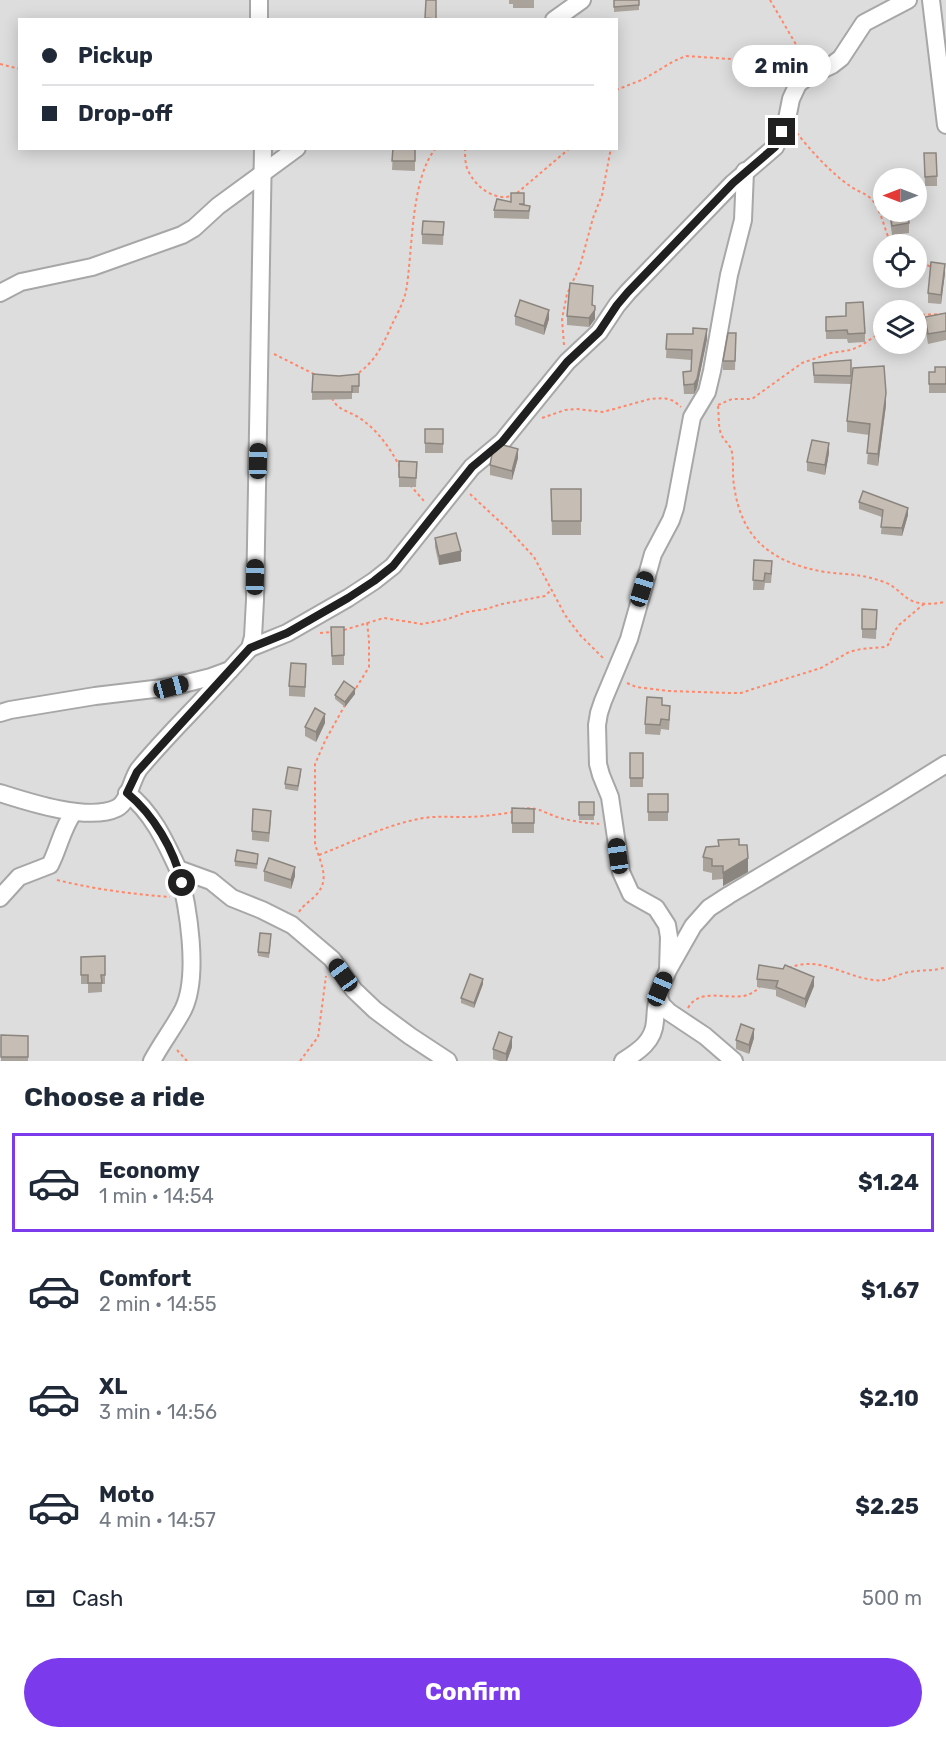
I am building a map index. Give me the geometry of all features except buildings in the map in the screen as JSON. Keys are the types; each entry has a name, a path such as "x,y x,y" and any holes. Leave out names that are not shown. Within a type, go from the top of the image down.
{"street":[{"path":"259,0 259,18"},
{"path":"557,18 582,0"},
{"path":"250,648 287,633 348,598 393,566 476,463 502,442 567,362 599,332 628,292 745,171 775,147 787,120 793,91 807,77 841,58 864,23 908,0"},
{"path":"931,0 946,125"},
{"path":"0,793 43,806 74,812 108,812 118,808 144,763 250,648 254,638 255,600 263,150"},
{"path":"0,293 21,282 92,267 182,235 294,150"},
{"path":"668,970 667,925 656,908 631,894 621,872 610,796 598,764 597,725 599,712 629,639 653,554 675,508 692,417 707,392 729,275 744,220 745,171"},
{"path":"0,713 95,696 171,687 230,670"},
{"path":"623,1061 639,1051 650,1039 655,1026 656,1004 660,989 668,970 698,919 715,904 946,764"},
{"path":"127,793 136,800 160,832 178,869 186,898 191,951 191,986 184,1009 152,1061"},
{"path":"0,898 19,877 50,865 64,828 74,812"},
{"path":"178,869 211,881 231,898 292,925 332,960 354,990 375,1010 448,1061"},
{"path":"659,997 662,1005 669,1012 705,1036 734,1061"}],"path":[{"path":"770,0 801,52 826,68"},
{"path":"618,89 686,56 745,60 781,68 807,77"},
{"path":"0,64 18,68"},
{"path":"787,120 806,146 840,178 874,201 887,234"},
{"path":"349,379 374,360 403,300 410,259 413,220 422,176 428,158 434,150"},
{"path":"465,150 466,166 471,176 482,189 494,196 505,198 513,196 526,187 568,150"},
{"path":"567,362 562,319 567,294 580,266 602,195 611,150"},
{"path":"927,265 935,268"},
{"path":"927,315 946,314"},
{"path":"537,421 566,410 603,412 650,399 664,398 674,401 692,417 732,399 752,399 802,363 831,353 851,350 873,338"},
{"path":"260,346 319,376"},
{"path":"330,391 336,406 358,417 378,435 401,471"},
{"path":"718,405 721,434 732,453 734,486 738,503 745,524 758,544 780,558 822,572 869,577 893,586 911,601 946,602"},
{"path":"406,481 435,515"},
{"path":"458,484 511,532 534,557 565,615 580,635 602,657 614,674 636,687 669,691 741,693 821,668 849,652 884,647 888,645 899,625 925,603"},
{"path":"319,633 352,628 384,618 422,624 545,596 552,589"},
{"path":"292,925 303,906 317,894 322,886 324,868 315,843 315,764 325,741 369,667 367,622"},
{"path":"318,856 375,832 428,817 500,814 532,807 539,808 558,818 614,825"},
{"path":"57,880 129,894 186,898"},
{"path":"300,1061 318,1037 325,981 332,960"},
{"path":"784,970 795,965 812,964 880,981 904,973 946,967"},
{"path":"683,1022 691,1003 696,1000 713,995 745,996 753,993 764,983"}],"shaded area":[{"path":"0,0 946,0 946,1061 0,1061"}],"route":[{"path":"182,883 178,869 160,832 136,800 127,793 144,763 250,648 287,633 348,598 393,566 472,467 502,442 567,362 599,332 628,292 733,183 775,147 782,132"}]}
